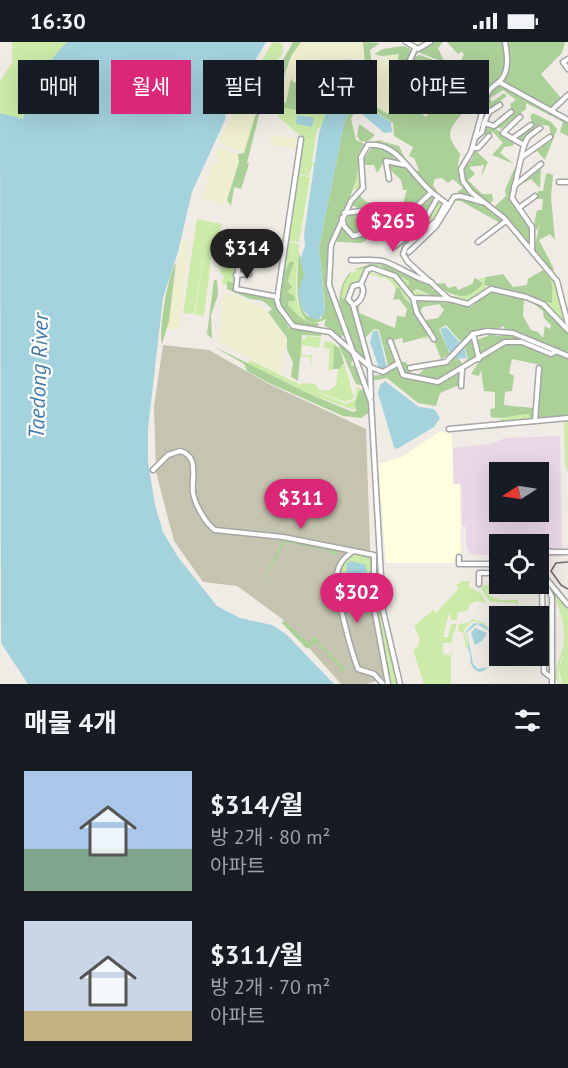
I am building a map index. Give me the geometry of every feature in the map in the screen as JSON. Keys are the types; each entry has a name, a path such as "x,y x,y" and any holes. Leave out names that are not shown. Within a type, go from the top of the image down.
{"street":[{"path":"406,42 415,49 422,48 430,42"},
{"path":"489,90 499,82 506,70 505,42"},
{"path":"410,60 415,49"},
{"path":"568,58 563,62 568,69"},
{"path":"499,82 568,120"},
{"path":"551,111 568,95"},
{"path":"475,138 481,133 489,112 500,105"},
{"path":"484,123 494,126 511,112"},
{"path":"481,114 473,148 461,169 461,176 466,187 506,221 559,285 568,324"},
{"path":"520,117 503,131 524,145"},
{"path":"513,138 531,125"},
{"path":"532,250 532,227 512,198 524,145 528,137 540,128"},
{"path":"473,148 478,148 487,137 481,133"},
{"path":"521,157 550,137"},
{"path":"301,139 278,297 279,307 292,326 330,332 370,367 383,372 397,364"},
{"path":"371,402 329,285 331,245 343,215 356,193 363,188 361,158 367,146 380,145 391,149 431,193 446,203 437,220 406,247 403,254 408,262 449,299"},
{"path":"389,179 386,162 406,165"},
{"path":"514,186 541,164"},
{"path":"559,182 568,182"},
{"path":"343,215 371,210 373,219 403,217 431,193"},
{"path":"409,252 436,226 454,197 460,196 484,203"},
{"path":"519,208 535,196"},
{"path":"395,246 422,225 438,197"},
{"path":"343,215 344,226 352,236 385,228 407,238"},
{"path":"478,243 506,221"},
{"path":"240,244 236,274 237,290 278,297"},
{"path":"351,260 384,261 411,272 423,281 432,282"},
{"path":"352,304 360,299 363,290 361,284 367,270 378,268 395,276 413,298 417,313 434,339"},
{"path":"236,274 249,274"},
{"path":"361,284 354,285 348,297 370,367 383,612 400,684"},
{"path":"413,298 449,299 468,304 486,290 494,289 543,304 568,330"},
{"path":"410,369 449,359 473,334 487,331 513,333 568,356"},
{"path":"473,334 479,359"},
{"path":"341,341 347,336"},
{"path":"390,341 403,375 434,382 462,369 509,341 522,342 551,354 557,351"},
{"path":"535,421 539,368"},
{"path":"461,386 462,369"},
{"path":"449,429 568,418"},
{"path":"153,470 168,454 180,452 188,456 193,464 195,497 207,522 215,530 283,537 374,555 374,608 388,684"},
{"path":"353,551 340,564 337,578 348,635 358,669 374,674 383,684"},
{"path":"549,551 568,552"},
{"path":"459,557 459,564 489,564"},
{"path":"479,584 479,573 489,573"},
{"path":"549,582 568,605"},
{"path":"549,594 552,597 552,684"},
{"path":"544,666 544,672 552,678"}],"shaded area":[{"path":"301,42 363,42 364,59 346,57 343,60 296,60 296,82 293,82 295,104 290,99 291,78 285,104 284,81 291,56"},
{"path":"386,54 399,54 400,60 389,60 388,114 377,107 378,63 377,60 373,60 379,58 387,60"},
{"path":"232,114 256,114 244,153 218,142"},
{"path":"272,135 298,139 297,148 270,145"},
{"path":"219,148 238,154 239,162 224,205 202,198 212,164 219,162 218,157 213,158"},
{"path":"182,240 189,241 179,328 172,330 166,328"},
{"path":"223,293 236,295 266,310 287,341 282,355 281,375 220,342"},
{"path":"163,345 209,350 269,384 366,429 372,602 385,678 367,684 341,684 285,621 237,586 203,582 174,541 156,472 154,407"},
{"path":"440,431 452,434 453,484 460,485 461,555 458,563 386,563 378,464 402,457"},
{"path":"560,436 562,557 549,557 549,534 489,534 489,555 471,554 466,547 466,527 462,526 461,484 454,484 453,448 491,444 505,438"}],"green space":[{"path":"12,42 67,42 51,60 18,60 18,114 24,114 23,119 0,113 0,81 12,63 12,48 18,46 12,47"},
{"path":"273,42 283,44 283,53 278,60 262,60"},
{"path":"293,42 301,42 291,56 284,76 283,60"},
{"path":"363,42 380,43 370,50 371,60 365,60"},
{"path":"432,42 443,42 438,48 444,60 418,52"},
{"path":"447,42 503,42 504,65 489,90 489,60 461,60 464,55 462,51 458,54"},
{"path":"509,42 565,42 562,53 541,74 561,98 551,109 504,82"},
{"path":"402,46 409,48 411,52 408,60 398,60 399,54 382,56 374,54 383,49"},
{"path":"420,55 433,60 412,60 413,57"},
{"path":"291,78 296,83 296,110 284,107 284,102 286,103"},
{"path":"499,83 568,121 568,136 560,132 563,122 526,103 526,109 501,129 497,127 507,117 513,115 510,104 516,100 503,90 490,98 492,102 504,93 507,96 489,109 490,89"},
{"path":"284,107 296,108 296,114 327,114 323,125 317,129 312,162 315,163 315,167 312,164 310,174 307,168 304,172 307,169 310,176 296,174 302,169 297,172 302,137 278,117 280,114 284,114"},
{"path":"377,108 388,114 389,111 389,114 422,114 426,117 428,114 462,114 454,124 450,137 460,154 458,169 461,180 477,200 457,192 463,188 453,179 448,183 442,178 435,179 433,185 441,197 432,192 390,148 375,142 378,140 399,146 406,160 416,171 419,170 414,158 409,156 413,147 394,136 393,123 377,113"},
{"path":"533,113 551,122 557,129 545,160 537,151 528,154 551,136 549,126 540,124 523,141 517,139 533,125 530,116"},
{"path":"256,114 259,114 247,163 249,164 241,189 234,187 231,206 227,200 239,162 238,154 244,153"},
{"path":"348,114 353,114 351,119 356,140 365,144 360,152 353,190 332,241 329,263 326,263 329,266 329,289 345,333 341,338 324,325 326,319 314,323 306,319 301,311 297,286 299,252 305,276 299,291 302,307 307,316 321,319 325,308 319,248 344,124"},
{"path":"483,114 486,114 478,134"},
{"path":"359,124 375,135 367,142 360,141 357,136"},
{"path":"486,125 496,129 515,143 504,147 500,153 514,164 492,155 503,143 493,132 483,134"},
{"path":"365,144 360,155 362,186 354,191 358,155"},
{"path":"372,147 390,150 399,160 386,159 377,173 374,165 363,165 362,162"},
{"path":"475,150 488,162 481,177 484,165 469,167 475,174 468,180 482,194 492,194 493,200 489,205 471,189 463,175 462,169 472,159"},
{"path":"388,162 409,170 429,193 405,215 397,214 397,206 403,203 407,190 403,190 401,180 388,168"},
{"path":"515,167 511,200 530,227 532,246 501,212 493,208 506,196 505,190"},
{"path":"541,168 540,188 531,179 522,184"},
{"path":"548,173 553,175 551,197 555,240 550,234 539,240 554,269 552,273 534,249 540,223 537,231 534,224 537,210 542,210 543,199 537,199 538,191 543,191"},
{"path":"297,175 310,177 299,242 287,241"},
{"path":"358,194 366,202 374,203 375,207 361,210 352,205"},
{"path":"431,194 436,198 420,221 404,234 387,227 351,234 345,224 349,214 362,212 364,222 407,217"},
{"path":"456,198 482,204 504,220 500,223 461,201 454,201"},
{"path":"440,199 444,203 440,211 411,242 403,256 425,278 424,280 404,262 400,252 405,244 425,227"},
{"path":"197,219 222,224 211,260 204,316 195,314 207,233 194,314 183,313"},
{"path":"342,223 350,238 376,234 361,243 337,242 338,238 334,240"},
{"path":"230,242 238,243 235,262 237,264 234,283 228,282 227,285 222,284 224,276 219,271 223,268 218,267 221,251"},
{"path":"287,242 299,244 296,291 299,310 304,318 318,323 304,320 288,305 292,295 286,292 291,284 288,281 293,263 285,270 279,302"},
{"path":"534,256 557,284 567,327 539,300 552,303 552,287 547,275 534,258 531,259"},
{"path":"290,262 294,262 288,281 292,287 287,292 294,296 295,301 289,301 288,305 301,318 308,322 318,323 319,326 306,327 294,323 279,303 285,270"},
{"path":"176,263 169,321 162,344 161,327 164,303"},
{"path":"369,264 385,265 396,268 424,283 433,285 432,290 438,290 442,295 432,296 417,289 412,292 408,290 409,281 382,268 381,265 354,270"},
{"path":"381,264 382,268 371,266 351,289 346,298 351,305 341,297 342,289 349,276 366,266"},
{"path":"379,270 397,280 432,338 421,340 429,336 410,302 391,283 383,277 381,279 368,274 368,271 377,275"},
{"path":"543,270 551,282 552,303 541,301 562,321 544,304 527,296 484,285 486,277 503,274 513,287 527,285 528,279"},
{"path":"353,271 344,284 341,297 352,306 367,362 358,355 354,348 345,318 340,312 339,300 342,287 347,276"},
{"path":"397,276 409,281 414,290 432,296 442,295 446,298 412,296"},
{"path":"486,277 484,286 491,288 468,303 446,294 466,295 481,281 478,279"},
{"path":"475,278 483,283 472,293 461,296 436,284 445,283 448,288 456,286 458,290 472,284"},
{"path":"214,280 217,280 218,295 211,315 212,339 207,334"},
{"path":"227,281 234,283 236,292 273,298 289,328 321,332 321,336 302,335 298,381 291,377 293,362 287,350 287,338 268,312 272,309 263,301 250,299 227,289"},
{"path":"396,288 399,288 405,299 413,305 429,336 403,343 402,338 394,340 401,362 406,362 412,373 419,374 453,357 460,360 462,364 468,358 464,345 471,338 477,358 438,381 412,376 400,370 391,339 388,340 395,360 394,363 388,365 379,330 374,329 365,338 371,365 355,307 359,304 359,313 395,328 397,316 405,317 407,309 399,299 393,300"},
{"path":"491,290 524,299 523,316 531,330 538,332 543,338 545,326 550,329 551,325 544,318 543,311 526,298 540,304 568,332 568,354 505,329 504,326 493,330 473,332 461,342 446,325 439,329 450,354 441,359 426,320 438,318 444,310 439,304 423,307 419,314 416,301 458,303 471,307"},
{"path":"489,333 497,336 512,335 553,351 509,340 480,356 476,340 488,336"},
{"path":"307,336 321,337 319,348 302,345 302,356 312,355 310,369 310,357 300,357 301,343"},
{"path":"336,339 353,354 351,365 356,366 364,386 356,384"},
{"path":"325,341 332,342 340,348 354,398 345,402 310,389 346,404 355,400 357,387 361,389 354,410 307,393 248,364 250,360 301,385 302,383 315,384 320,390 328,391 336,385 338,369 344,365 337,346 334,345 333,370 328,370 330,349 323,348"},
{"path":"505,343 521,343 554,356 558,354 568,357 568,417 538,418 541,365 512,359 509,373 514,376 512,391 505,392 504,405 533,408 533,419 531,421 529,414 491,417 490,409 495,408 495,392 484,391 481,370 479,376 471,374 480,360"},
{"path":"334,345 339,348 344,363 339,369 333,369"},
{"path":"213,346 307,393 353,412 356,411 355,403 360,390 365,390 370,412 361,418 343,416 269,383 247,371 244,364"},
{"path":"394,366 406,377 437,383 460,372 459,385 440,393 436,406 418,403 387,378 372,381 371,402 370,372 372,376 386,374"},
{"path":"512,414 530,414 530,420 499,424 499,419"},
{"path":"564,420 568,420 568,473 565,464"},
{"path":"283,539 349,553 330,554 330,551 285,542 258,592"},
{"path":"355,553 370,559 372,607 368,578 346,583 340,578 344,562"},
{"path":"375,564 378,564 383,626 398,684 390,684 384,654 377,610"},
{"path":"462,581 469,581 469,587 482,594 486,603 477,601 470,604 467,611 458,612 457,620 452,620 449,613 443,637 448,637 451,624 457,624 452,639 453,648 452,643 443,643 443,654 452,654 453,649 453,655 442,655 451,656 451,684 424,684 413,650 418,646 420,639 414,626 433,610 436,613 459,588 456,585"},
{"path":"483,585 489,585 489,595 500,600 518,600 518,606 516,603 490,602 481,589"},
{"path":"550,588 568,610 568,684 562,684 559,668 560,684 555,678 564,643 563,626"},
{"path":"473,619 484,623 489,628 476,621 471,622 464,630 469,646 466,649 463,632 458,631 459,624 468,623"},
{"path":"284,620 307,642 315,637 346,671 345,674 316,642 307,649 282,623"}],"water":[{"name":"Taedong River","path":"67,42 266,42 256,60 203,60 203,114 226,114 225,120 192,192 178,252 163,298 148,429 148,462 155,505 163,532 178,557 217,606 240,618 272,625 286,634 334,684 28,684 1,643 0,113 23,119 24,114 99,114 99,60 52,59"},
{"path":"377,113 391,122 392,132 384,133 362,114"},
{"path":"326,114 348,114 344,124 319,248 325,312 318,320 302,308 299,295 305,275 300,261 305,245 304,234 319,133"},
{"path":"297,115 314,118 312,127 296,124"},
{"path":"446,327 464,347 467,358 455,359 448,349 440,329"},
{"path":"373,331 378,331 387,368 379,368 370,342"},
{"path":"385,381 419,407 434,409 440,418 434,427 397,449 394,447 378,393 380,385"},
{"path":"351,561 366,565 367,572 346,578 347,563"},
{"path":"474,623 483,624 489,629 477,624 467,632 473,664 478,669 488,667 481,672 476,671 472,666 466,631"},
{"path":"475,628 487,633 482,641 475,645 471,633"}],"tram line":[{"path":"568,562 556,563 551,571 561,585 568,589"}]}
